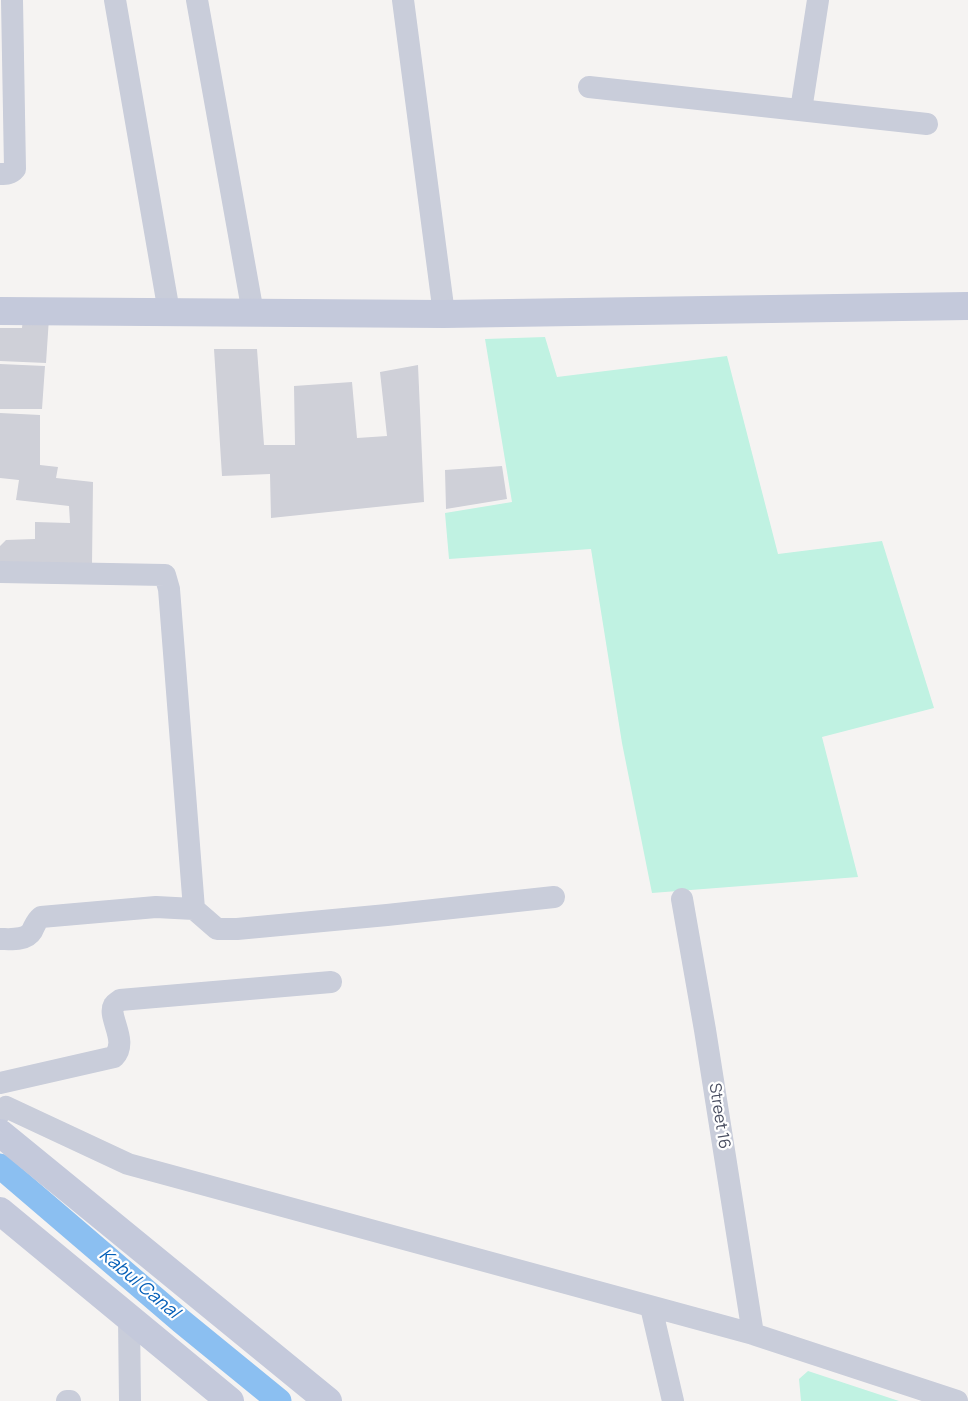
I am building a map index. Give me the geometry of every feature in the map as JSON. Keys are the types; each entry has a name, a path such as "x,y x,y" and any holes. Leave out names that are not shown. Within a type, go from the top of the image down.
{"main road":[{"path":"0,311 444,314 968,306"},
{"path":"0,1133 328,1401"},
{"path":"0,1210 230,1401"}],"street":[{"path":"0,174 9,174 15,168 12,0"},
{"path":"115,0 169,312"},
{"path":"197,0 253,313"},
{"path":"403,0 444,314"},
{"path":"801,110 818,0"},
{"path":"588,86 927,124"},
{"path":"0,572 165,575 169,589 194,910"},
{"path":"0,939 28,936 36,920 41,917 156,907 194,910 217,929 236,930 554,898"},
{"name":"Street 16","path":"682,899 705,1030 753,1334"},
{"path":"0,1083 114,1057 120,1049 112,1009 120,1000 331,982"},
{"path":"0,1113 6,1107 128,1164 753,1334 957,1401"},
{"path":"651,1306 673,1401"},
{"path":"129,1318 130,1401"}],"green space":[{"path":"545,337 557,377 727,356 778,554 882,541 934,708 822,737 858,877 652,893 622,743 591,549 449,559 445,513 512,502 485,339"},
{"path":"808,1371 899,1401 801,1401 799,1379"}],"building":[{"path":"23,317 49,318 46,363 0,361 0,328 22,328"},
{"path":"214,349 257,349 264,445 295,445 294,386 352,382 357,438 387,436 380,372 418,365 424,502 271,518 270,474 222,476"},
{"path":"0,364 45,366 42,409 0,409"},
{"path":"0,413 40,415 40,465 58,467 56,478 93,482 92,565 0,569 0,546 6,540 35,539 35,522 70,523 69,506 16,500 19,480 0,478"},
{"path":"502,466 507,499 446,509 445,470"}],"waterway":[{"name":"Kabul Canal","path":"0,1166 181,1321 279,1401"}]}
